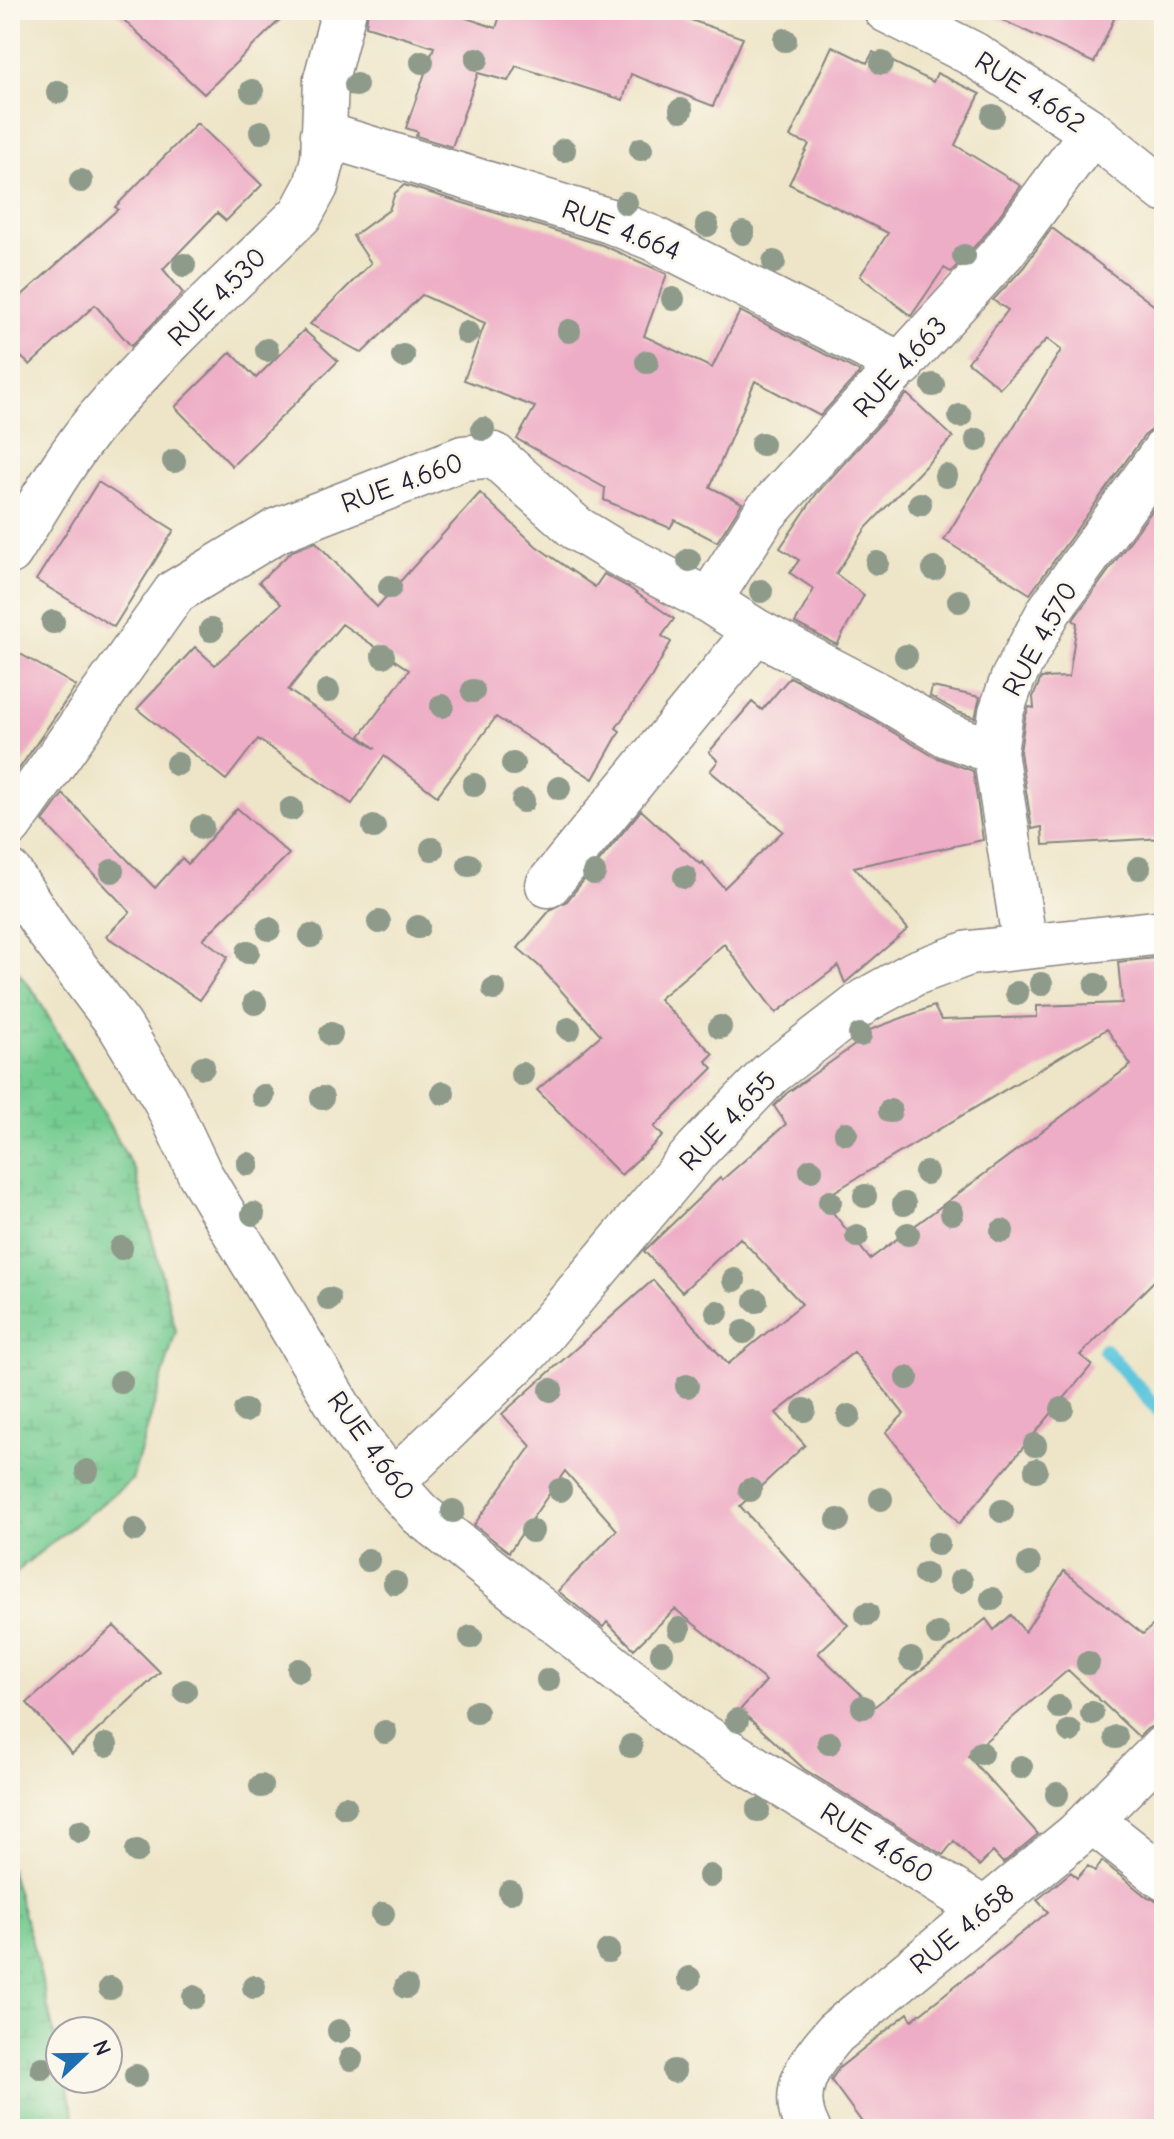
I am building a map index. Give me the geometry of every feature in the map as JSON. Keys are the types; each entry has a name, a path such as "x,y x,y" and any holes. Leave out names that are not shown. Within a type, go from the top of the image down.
{"street":[{"name":"RUE 4.530","path":"10,552 65,463 96,422 131,382 301,214 316,186 323,159 326,79 344,10"},
{"name":"RUE 4.662","path":"886,10 973,54 1092,132 1164,190"},
{"name":"RUE 4.663","path":"709,601 765,513 1004,251 1092,132"},
{"name":"RUE 4.664","path":"323,134 624,226 902,365"},
{"name":"RUE 4.570","path":"1025,947 995,752 1001,712 1009,689 1049,611 1164,451"},
{"name":"RUE 4.660","path":"10,825 175,592 278,530 463,458 494,455 576,528 617,553 947,735 995,752"},
{"path":"548,885 756,631"},
{"name":"RUE 4.660","path":"10,873 48,931 120,1026 164,1098 200,1174 354,1432 420,1514 690,1728 985,1910"},
{"name":"RUE 4.655","path":"392,1483 528,1351 697,1150 770,1074 866,1000 915,973 969,953 1164,932"},
{"name":"RUE 4.658","path":"808,2129 801,2107 801,2088 808,2065 835,2033 1091,1820 1164,1747"},
{"path":"1091,1820 1164,1878"}],"green space":[{"path":"10,962 35,993 135,1171 176,1331 132,1480 25,1564 10,1580"},
{"path":"10,1868 49,2015 44,2015 44,2095 69,2095 78,2129 10,2129"}],"building":[{"path":"113,10 290,10 204,94"},
{"path":"368,10 442,10 496,28 502,10 662,10 743,38 713,106 631,74 623,100 516,66 508,81 478,73 452,147 416,136 418,132 406,128 434,47 366,26"},
{"path":"981,10 1118,10 1094,63"},
{"path":"832,46 867,63 873,52 933,82 937,73 980,94 955,145 1021,186 985,235 951,272 944,268 911,316 860,276 888,233 789,184 809,144 790,137"},
{"path":"197,123 262,185 226,221 217,213 163,269 183,293 131,346 95,305 30,365 10,347 10,306 118,209 115,207"},
{"path":"404,185 602,245 667,274 644,336 712,368 740,311 860,372 820,416 755,381 710,487 742,503 717,542 675,520 670,528 604,500 605,488 517,439 535,407 464,380 485,323 422,295 362,353 310,324 371,263 353,236 389,210 395,193"},
{"path":"1052,228 1164,313 1164,426 1144,436 1030,594 944,540 1061,350 1047,339 1000,388 968,362 1008,310 993,300 1023,268"},
{"path":"304,330 338,361 232,466 175,407 231,352 256,378"},
{"path":"907,394 953,437 866,528 836,574 864,595 837,645 795,623 814,589 790,573 799,560 780,548 817,493"},
{"path":"98,482 174,530 114,627 36,580"},
{"path":"480,493 536,546 595,587 604,574 674,619 662,636 671,642 616,728 620,731 593,779 496,717 437,796 384,756 352,804 258,739 226,780 137,709 195,647 215,665 281,604 259,582 292,551 316,542 377,607","holes":["342,624 409,670 360,736 376,749 288,690"]},
{"path":"1164,494 1164,838 1043,845 1042,827 1032,829 1020,752 1025,718 1029,707 1034,708 1033,697 1041,678 1069,677 1077,623 1073,620"},
{"path":"10,648 76,686 10,782"},
{"path":"790,677 935,757 973,771 983,840 854,867 908,929 845,983 838,966 776,1013 724,944 659,999 713,1054 706,1061 713,1068 654,1127 663,1136 621,1175 537,1090 601,1035 539,966 518,948 551,909 567,901 641,810 700,864 702,862 724,888 783,831 710,771 718,761 709,752 752,702 762,710"},
{"path":"932,687 980,697 975,718 930,696"},
{"path":"63,794 155,888 182,858 188,864 237,808 289,854 203,939 228,957 200,1000 106,936 130,912 43,821"},
{"path":"1164,957 1164,1271 1080,1355 1092,1365 959,1524 886,1432 904,1414 854,1352 776,1413 805,1445 740,1506 848,1625 818,1653 874,1707 986,1619 994,1630 1011,1615 1025,1632 1064,1571 1143,1634 1164,1616 1164,1718 1159,1723 1139,1737 1068,1670 968,1756 1038,1834 1003,1863 993,1852 979,1866 954,1841 943,1855 804,1769 740,1710 766,1681 675,1609 634,1649 607,1622 603,1627 558,1591 617,1530 565,1471 509,1552 474,1525 531,1446 502,1414 653,1280 728,1364 802,1304 740,1238 682,1292 644,1251 720,1178 722,1180 786,1124 774,1106 787,1093 869,1035 867,1031 934,1006 941,1020 1037,1017 1037,1006 1122,1003 1118,962","holes":["1107,1029 1131,1065 870,1259 822,1199"]},
{"path":"114,1626 160,1672 72,1754 27,1703"},
{"path":"1102,1861 1148,1898 1164,1902 1164,2129 867,2129 831,2080 839,2068 908,2013 912,2020 1048,1912 1037,1900 1071,1872 1077,1878 1088,1866 1095,1871"}],"waterway":[{"path":"1105,1350 1164,1416"}]}
